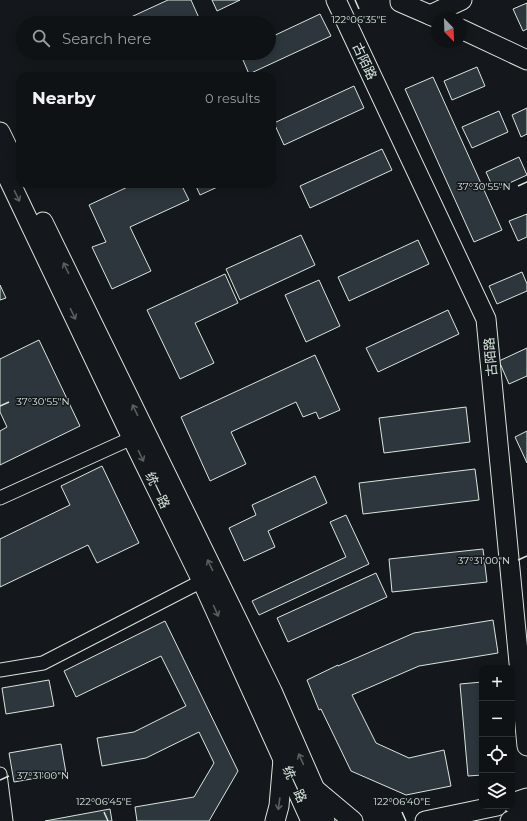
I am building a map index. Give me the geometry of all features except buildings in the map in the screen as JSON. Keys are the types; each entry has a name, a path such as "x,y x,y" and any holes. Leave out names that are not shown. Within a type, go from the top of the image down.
{"main road":[{"name":"古陌路","path":"336,0 486,319 527,746"},
{"path":"400,0 400,2 431,16"},
{"path":"442,12 462,0"},
{"path":"467,32 527,60"},
{"path":"0,132 16,165"},
{"name":"统一路","path":"0,161 202,581 311,821"},
{"name":"统一路","path":"27,188 268,684 321,803 325,821"},
{"path":"275,821 279,806 283,758"},
{"path":"315,789 353,821"},
{"path":"515,802 527,798"},
{"path":"426,821 483,809"},
{"path":"510,821 527,817"}],"street":[{"path":"0,498 132,438"},
{"path":"0,670 43,663 202,581"},
{"path":"0,774 6,821"}]}
